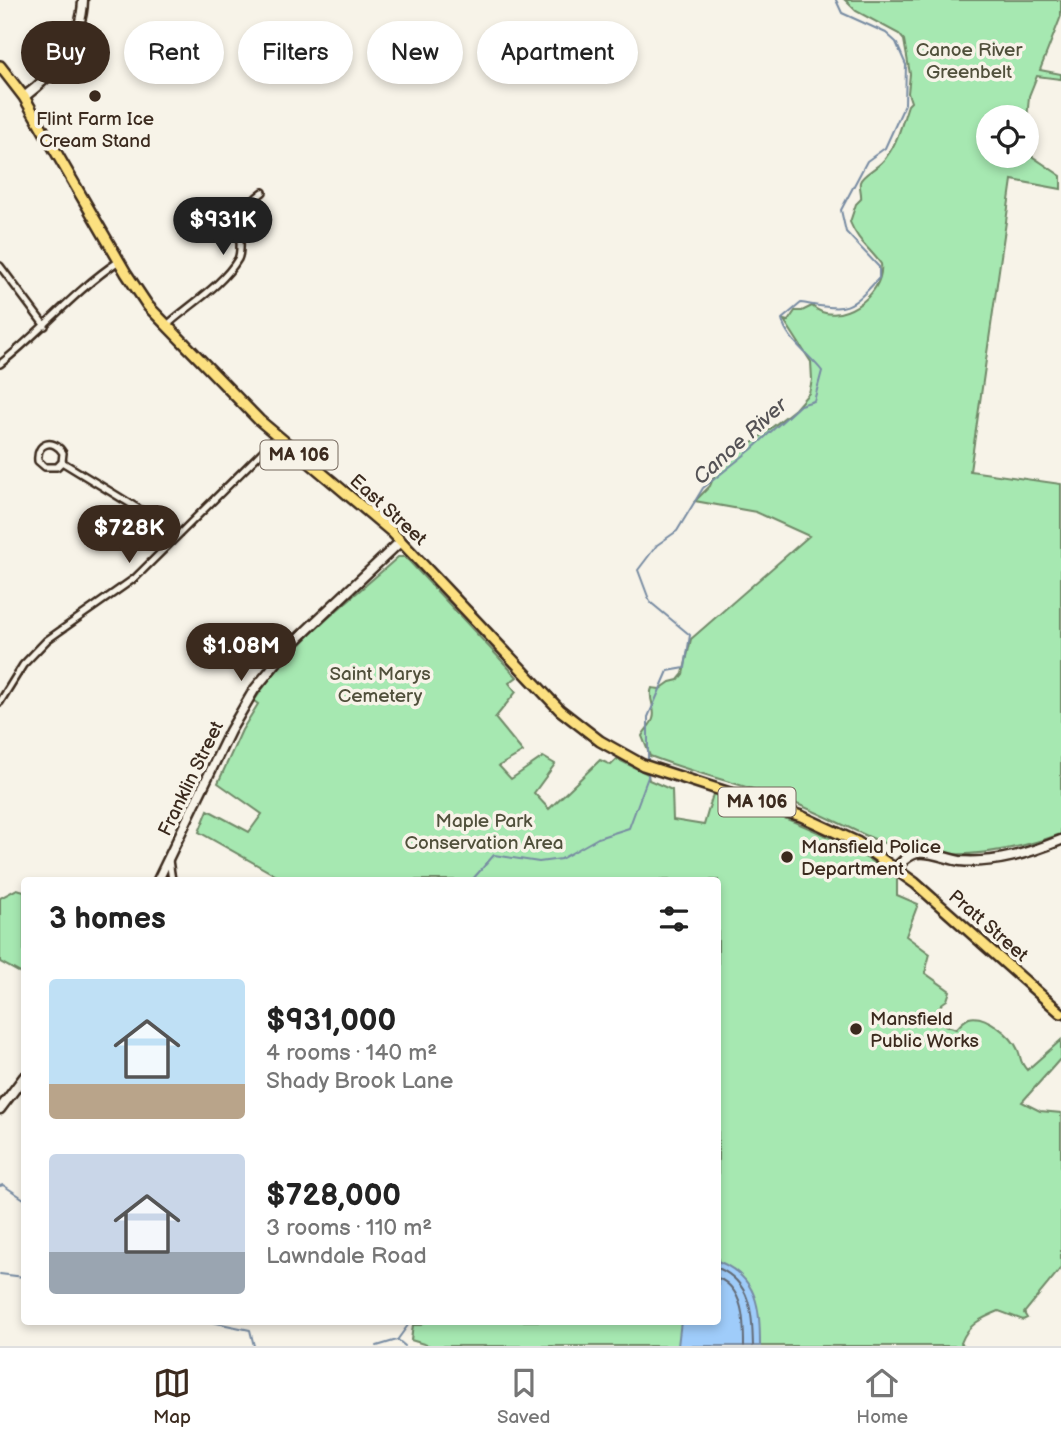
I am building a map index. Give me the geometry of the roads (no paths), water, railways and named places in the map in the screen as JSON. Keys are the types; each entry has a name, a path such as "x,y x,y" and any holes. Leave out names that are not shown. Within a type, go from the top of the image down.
{"main road":[{"name":"MA 106","path":"0,66 24,97"},
{"name":"East Street","path":"24,97 140,295 166,326 277,436 401,541 560,710 600,741 643,765 788,812 857,842"},
{"name":"Pratt Street","path":"857,842 915,883 1061,1013"}],"street":[{"path":"24,97 51,75 64,56 81,17 83,0"},
{"path":"166,326 207,292 240,256 241,219 252,200 263,192"},
{"path":"0,364 94,279 119,261"},
{"path":"0,267 45,326"},
{"path":"0,702 23,665 47,640 59,629 129,583 277,436"},
{"path":"48,443 58,446 64,453 62,463 57,467 45,467 38,461 37,453 48,443"},
{"path":"62,463 152,517 177,536"},
{"name":"Franklin Street","path":"159,877 237,717 265,675 290,646 401,541"},
{"path":"895,868 907,858 919,853 961,861 995,860 1020,855 1061,840"},
{"path":"168,857 171,877"},
{"path":"0,1109 21,1081"}],"water":[{"path":"721,1263 731,1268 749,1285 754,1295 759,1319 760,1346 678,1346 681,1325 721,1325"}],"waterway":[{"name":"Canoe River","path":"648,762 648,717 668,671 685,668 690,635 650,602 638,570 657,545 677,531 703,488 752,449 800,405 814,401 822,371 793,340 782,319 801,303 828,307 845,306 860,298 879,278 879,267 846,232 841,210 867,161 885,148 905,104 906,65 896,42 886,33 842,13 836,0"},
{"name":"Canoe River","path":"475,877 494,855 539,862 561,859 598,838 629,828 648,771"},
{"path":"0,1186 3,1185 21,1197"},
{"path":"0,1274 21,1277"},
{"path":"226,1325 250,1330 254,1346"},
{"name":"Canoe River","path":"398,1339 408,1325"},
{"path":"377,1346 397,1340"},
{"name":"Canoe River","path":"398,1340 405,1346"}],"place":[{"name":"Flint Farm Ice Cream Stand","path":"95,96"},
{"name":"Mansfield Police Department","path":"787,857"},
{"name":"Mansfield Public Works","path":"856,1029"}],"park label":[{"name":"Canoe River Greenbelt","path":"969,60"},
{"name":"Saint Marys Cemetery","path":"380,684"},
{"name":"Maple Park Conservation Area","path":"484,831"}]}
